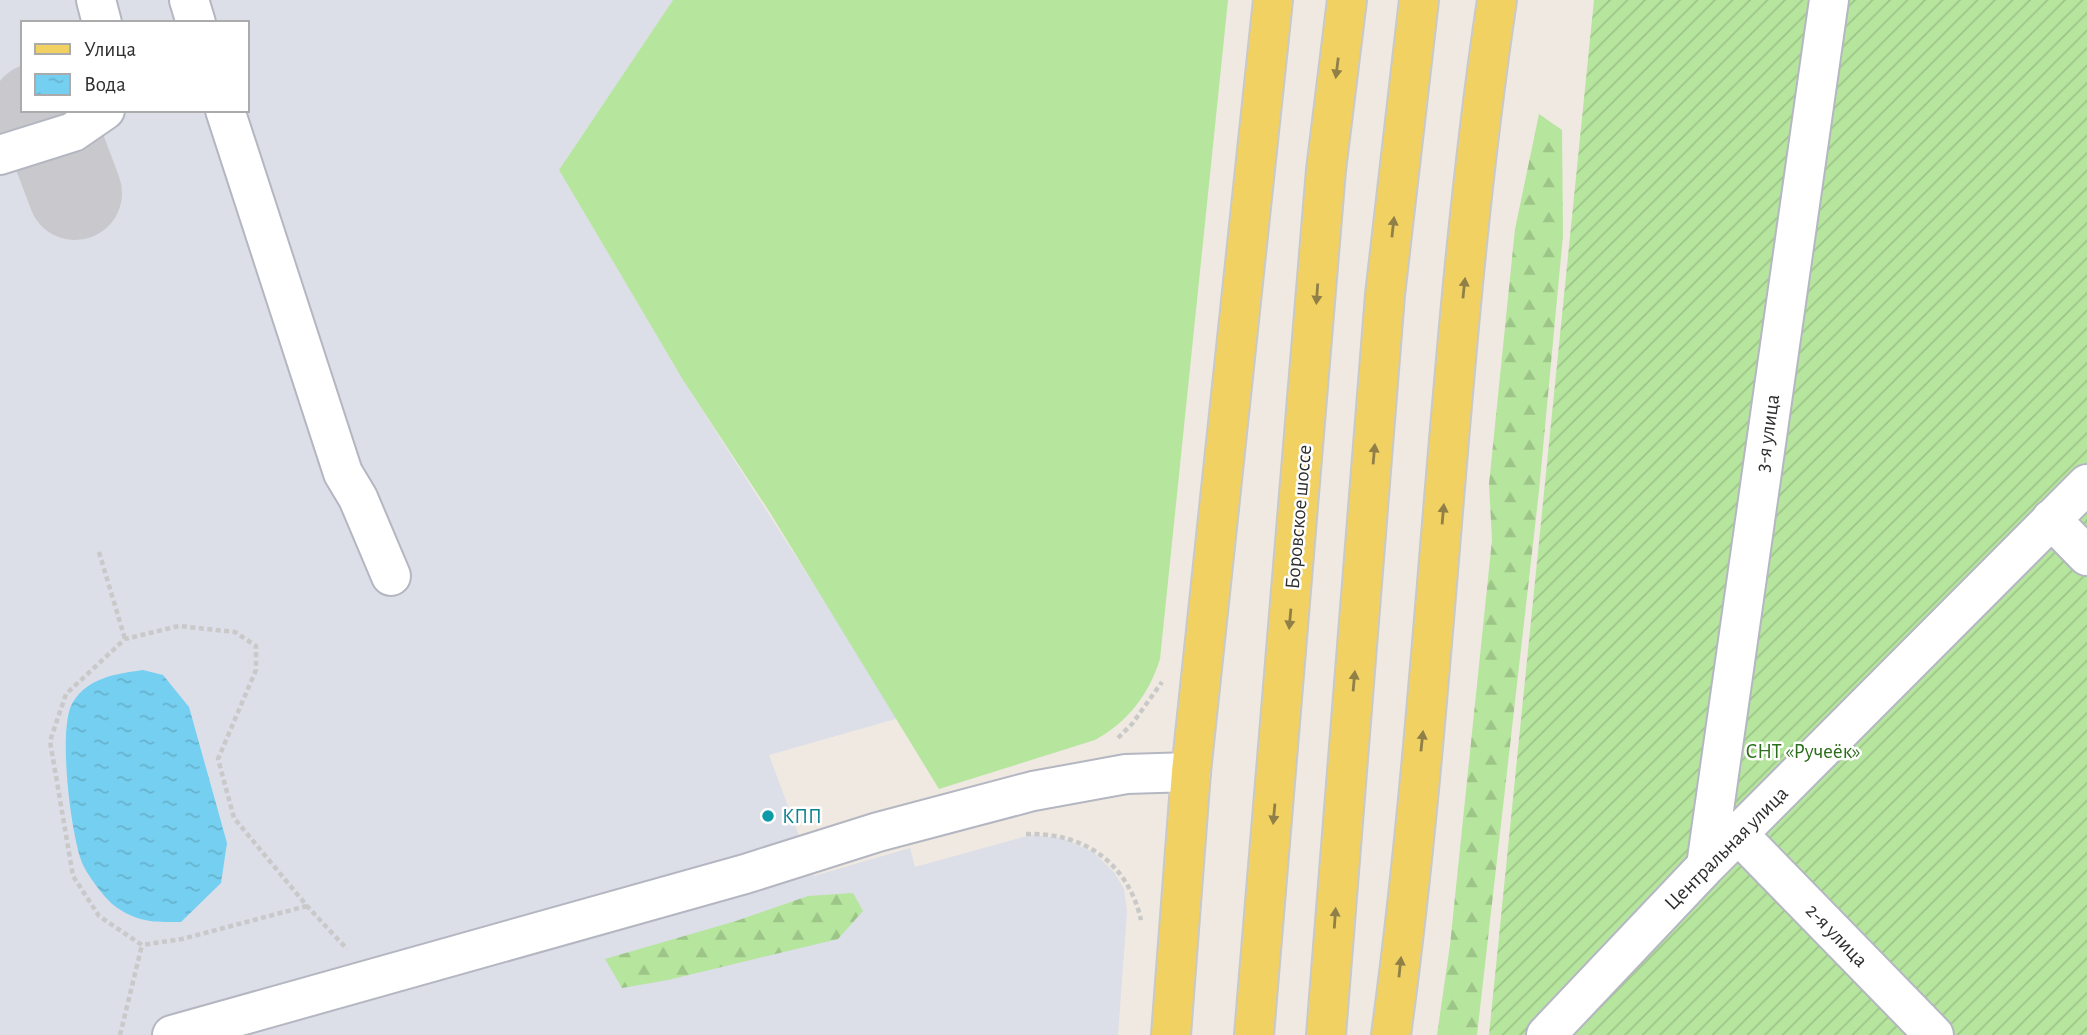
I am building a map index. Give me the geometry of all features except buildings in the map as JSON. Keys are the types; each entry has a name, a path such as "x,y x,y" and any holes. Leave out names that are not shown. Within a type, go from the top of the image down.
{"main road":[{"path":"1171,1035 1191,772 1273,0"},
{"name":"Боровское шоссе","path":"1254,1035 1326,170 1347,0"},
{"path":"1326,1035 1385,295 1419,0"},
{"path":"1391,1035 1427,691 1459,330 1497,0"}],"lane":[{"path":"96,0 101,21"},
{"path":"189,0 195,21"},
{"name":"3-я улица","path":"1706,866 1829,0"},
{"path":"0,155 73,132 102,112"},
{"path":"226,112 343,473 358,498 391,576"},
{"name":"Центральная улица","path":"1546,1035 1706,866 2087,484"},
{"path":"2051,520 2087,556"},
{"path":"172,1035 374,976 745,874 878,832 1033,791 1126,774 1191,772"},
{"name":"2-я улица","path":"1739,835 1934,1035"},
{"path":"228,1035 445,958"}],"path":[{"path":"99,552 125,639"},
{"path":"307,906 182,939 142,945 99,916 73,876 50,741 66,694 125,639 179,626 235,632 256,646 256,670 218,759 234,818 307,906 374,976"},
{"path":"1116,739 1152,699 1165,672"},
{"path":"1021,834 1060,835 1087,844 1101,853 1125,879 1137,903 1142,930"},
{"path":"120,1035 142,945"}],"shaded area":[{"path":"0,0 673,0 559,170 683,380 899,718 769,755 814,876 910,848 915,867 1031,835 1062,838 1093,852 1114,872 1124,889 1127,912 1118,1035 0,1035"}],"green space":[{"path":"673,0 1228,0 1160,659 1150,684 1136,706 1118,725 1095,740 939,789 769,511 683,380 559,170"},
{"name":"СНТ «Ручеёк»","path":"1594,0 2087,0 2087,1035 1489,1035"},
{"path":"1539,114 1562,130 1563,235 1539,491 1477,1035 1437,1035 1450,945 1492,540 1489,484 1515,229"},
{"path":"853,893 863,911 838,939 668,980 622,988 605,959 736,921 808,896"}],"water":[{"path":"143,670 163,675 189,707 227,843 221,883 181,922 140,919 124,912 107,899 83,865 70,808 66,734 68,715 73,702 95,682 113,675"}],"taxiway":[{"path":"39,112 49,124 75,193"}],"place":[{"name":"КПП","path":"768,816"}]}
